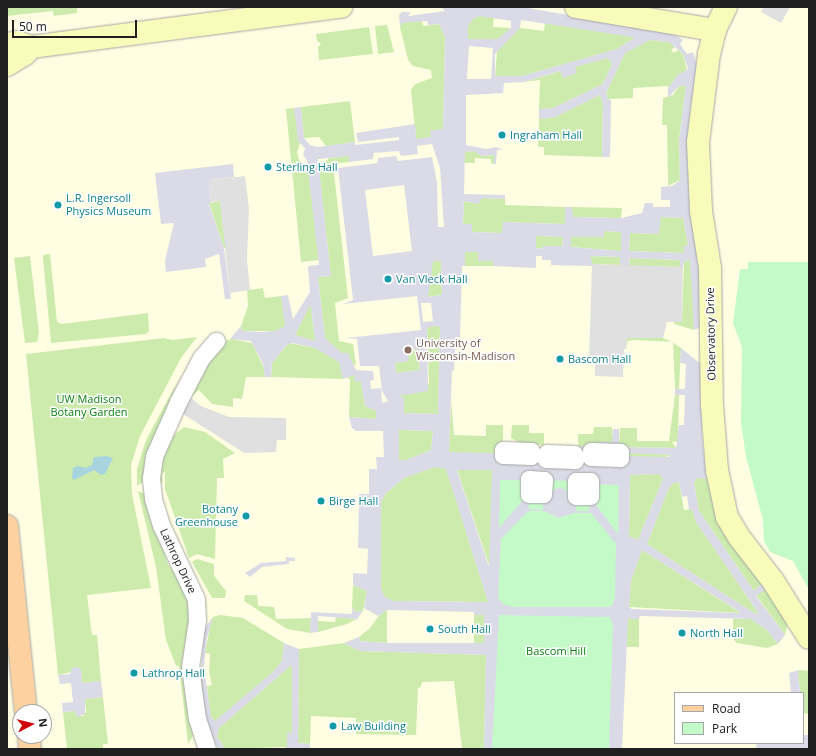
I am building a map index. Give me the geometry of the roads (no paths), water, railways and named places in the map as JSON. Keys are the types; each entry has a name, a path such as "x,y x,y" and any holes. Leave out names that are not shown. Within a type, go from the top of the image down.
{"main road":[{"path":"7,526 25,704"}],"street":[{"path":"7,44 18,42 31,47 341,7"},
{"path":"576,7 715,30"},
{"name":"Observatory Drive","path":"726,7 715,30 705,80 698,142 701,211 710,268 712,404 720,488 727,517 739,537 773,581 809,638"},
{"path":"7,65 25,54 31,47"},
{"name":"Lathrop Drive","path":"207,749 197,719 190,667 197,620 196,599 162,525 153,498 151,478 154,456 182,391 201,358 216,341"}],"water":[{"path":"107,456 113,458 105,474 101,475 94,470 74,480 72,478 73,468 78,466 86,468 92,465 94,457"}],"place":[{"name":"Ingraham Hall","path":"502,135"},
{"name":"Sterling Hall","path":"268,167"},
{"name":"L.R. Ingersoll Physics Museum","path":"58,205"},
{"name":"Van Vleck Hall","path":"388,279"},
{"name":"University of Wisconsin-Madison","path":"408,350"},
{"name":"Bascom Hall","path":"560,359"},
{"name":"Birge Hall","path":"321,501"},
{"name":"Botany Greenhouse","path":"246,516"},
{"name":"South Hall","path":"430,629"},
{"name":"North Hall","path":"682,633"},
{"name":"Lathrop Hall","path":"134,673"},
{"name":"Law Building","path":"333,726"}],"park label":[{"name":"UW Madison Botany Garden","path":"89,406"},
{"name":"Bascom Hill","path":"556,651"}]}
